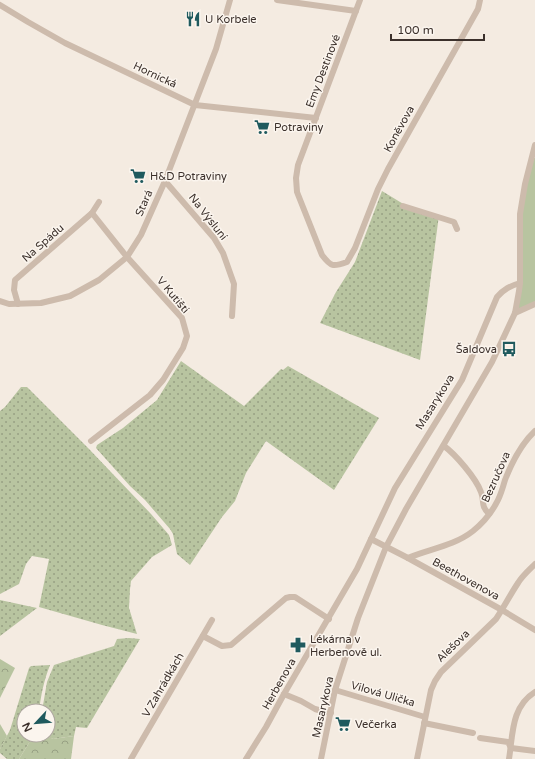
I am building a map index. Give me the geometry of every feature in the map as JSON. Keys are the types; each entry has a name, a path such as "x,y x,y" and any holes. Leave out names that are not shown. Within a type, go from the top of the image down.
{"street":[{"name":"Stará","path":"0,302 10,304 41,303 70,296 99,280 127,257 141,235 165,181 216,49 230,0"},
{"path":"277,0 356,11 360,0"},
{"name":"Koněvova","path":"337,266 347,262 355,248 380,184 478,9 480,0"},
{"name":"Hornická","path":"0,6 65,43 195,105 316,118"},
{"name":"Emy Destinové","path":"337,266 328,263 322,255 297,192 296,178 298,165 356,11"},
{"name":"Masarykova","path":"321,759 335,690 358,618 386,547 406,508 444,446 492,362 515,313 520,283 520,214 525,184 535,145"},
{"name":"Na Výsluní","path":"165,181 214,238 223,253 234,284 232,316"},
{"name":"Na Spádu","path":"18,304 14,290 15,280 92,213 99,202"},
{"path":"403,206 454,222 457,229"},
{"name":"V Kutišti","path":"91,441 150,395 163,380 183,348 187,336 182,318 127,257 92,213"},
{"name":"Masarykova","path":"329,619 357,570 395,488 462,380 497,297 502,291 510,286 520,283"},
{"path":"515,313 535,304"},
{"name":"Bezručova","path":"408,558 460,539 472,531 489,514 499,499 520,448 535,431"},
{"path":"444,446 451,451 477,482 482,493 484,509 489,514"},
{"path":"371,539 386,547"},
{"name":"Beethovenova","path":"386,547 502,610 535,630"},
{"name":"Alešova","path":"417,759 424,720 431,690 435,681 441,672 496,619 518,582 535,564"},
{"path":"203,636 222,646 231,645 286,598 290,597 295,597 329,619"},
{"name":"Herbenova","path":"246,759 329,619"},
{"name":"V Zahrádkách","path":"131,759 212,620"},
{"name":"Vilová Ulička","path":"335,690 424,720 473,733"},
{"path":"509,759 517,712 520,706 535,692"},
{"path":"284,694 315,709 331,712"},
{"path":"480,738 508,742 511,748"},
{"path":"511,748 535,751"}],"green space":[{"path":"532,158 535,158 535,304 515,313 519,291 520,214"},
{"path":"382,191 405,205 439,215 420,360 320,323 336,292 355,262"},
{"path":"181,361 244,406 281,369 283,370 288,366 379,418 334,490 266,441 246,473 235,501 222,517 190,565 177,554 173,534 170,529 96,448 97,445 123,428 157,400"},
{"path":"21,387 27,387 89,449 169,535 172,545 152,557 131,581 129,608 137,634 39,607 49,559 32,556 26,564 19,584 0,594 0,411"},
{"path":"0,600 37,608 0,636"},
{"path":"117,639 140,639 87,728 76,727 74,736 56,739 56,703 43,703 47,682 54,665 114,646"},
{"path":"0,659 15,668 0,698"},
{"path":"50,665 40,703 18,703 29,668 31,666"},
{"path":"16,710 16,743 29,743 19,759 7,759 0,753 0,749 10,730"},
{"path":"0,724 7,736 0,749"},
{"path":"74,736 71,759 19,759 29,743 56,743 56,739"}],"place":[{"name":"U Korbele","path":"193,19"},
{"name":"Potraviny","path":"262,127"},
{"name":"H&D Potraviny","path":"138,176"},
{"name":"Šaldova","path":"509,349"},
{"name":"Lékárna v Herbenově ul.","path":"298,645"},
{"name":"Večerka","path":"343,724"}]}
